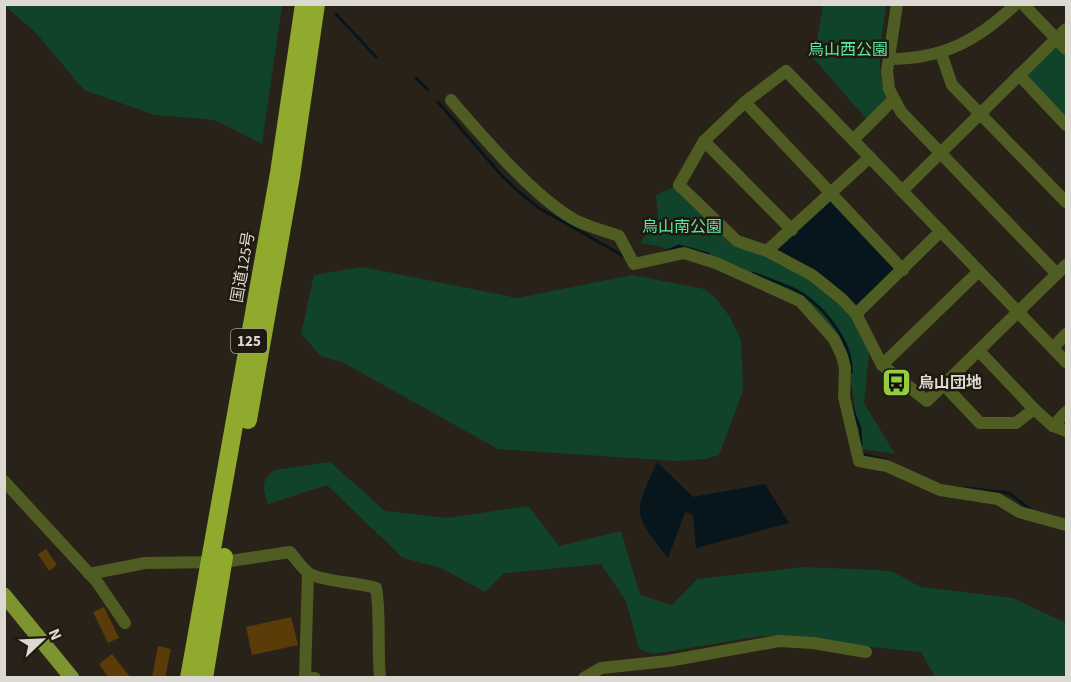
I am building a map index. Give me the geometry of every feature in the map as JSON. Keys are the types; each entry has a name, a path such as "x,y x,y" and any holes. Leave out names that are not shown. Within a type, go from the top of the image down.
{"highway":[{"name":"国道125号","path":"204,678 217,562 292,96 304,4"},
{"name":"国道125号","path":"189,678 217,562 291,176 316,4"}],"main road":[{"path":"4,595 72,678"}],"street":[{"path":"897,4 886,81 893,100 940,154 1062,270 1018,312 927,401 882,365 856,314 812,275 767,251 736,241 704,213 679,184 704,141 745,102 786,71 870,157 902,191 941,231 1018,312 1053,348 1066,362"},
{"path":"889,58 941,53 977,37 1016,4"},
{"path":"1023,4 1066,50"},
{"path":"902,191 1066,29"},
{"path":"941,53 952,85 1066,202"},
{"path":"1019,75 1066,125"},
{"path":"451,100 480,134 546,198 576,220 619,236 634,264 684,253 716,263 800,301 834,339 842,356 845,368 843,397 858,461 887,466 940,490 998,499 1020,512 1066,525"},
{"path":"853,140 893,100"},
{"path":"745,102 903,270"},
{"path":"704,141 792,230"},
{"path":"767,251 870,157"},
{"path":"856,314 941,231"},
{"path":"882,365 979,271"},
{"path":"1053,348 1066,334"},
{"path":"979,351 1034,409 1053,426 1066,431"},
{"path":"944,385 980,423 1016,423 1034,409"},
{"path":"1053,426 1066,412"},
{"path":"4,481 89,573 125,622"},
{"path":"89,573 146,563 217,562 290,552 308,573 323,579 356,581 376,588 379,607 377,647 380,678"},
{"path":"308,573 305,678 315,678"},
{"path":"584,678 601,668 668,661 779,641 813,643 866,652"}],"green space":[{"path":"4,5 282,5 262,144 215,120 155,115 84,90 37,34"},
{"name":"烏山西公園","path":"823,5 886,5 880,66 888,102 868,121 814,59"},
{"path":"1057,44 1066,54 1066,120 1028,81 1027,74"},
{"name":"烏山南公園","path":"679,185 737,241 767,251 842,299 870,344 864,403 895,454 861,449 845,341 787,295 662,247 640,243 658,218 656,195"},
{"path":"362,267 517,298 632,275 704,289 713,295 730,317 741,340 743,391 719,455 706,459 676,461 498,449 342,362 321,356 301,334 314,275"},
{"path":"330,462 385,511 448,518 528,506 559,546 621,531 640,595 672,605 697,579 804,567 894,572 920,587 1013,598 1066,623 1066,677 935,677 921,652 761,636 653,654 639,649 626,601 601,564 504,573 485,592 441,568 403,558 327,485 268,504 264,485 270,473 275,470"}],"shaded area":[{"path":"832,195 903,271 854,316 842,299 769,254"},
{"path":"657,462 693,497 765,484 789,523 696,548 693,515 685,512 668,558 642,522 640,513 640,504"}],"building":[{"path":"46,549 57,565 49,571 38,554"},
{"path":"104,607 119,638 108,643 93,612"},
{"path":"291,617 298,645 252,655 246,627"},
{"path":"158,646 171,649 165,678 152,678"},
{"path":"112,654 131,678 109,678 99,664"}],"waterway":[{"path":"336,14 376,57"},
{"path":"416,78 428,90"},
{"path":"438,102 502,176 520,193 539,208 625,257"},
{"path":"665,252 679,246 708,254"},
{"path":"753,273 798,291 830,319 848,350 851,372"},
{"path":"852,408 860,428 861,445"},
{"path":"861,454 889,461"},
{"path":"966,488 1009,493 1031,510"}],"place":[{"name":"烏山団地","path":"897,382"}]}
